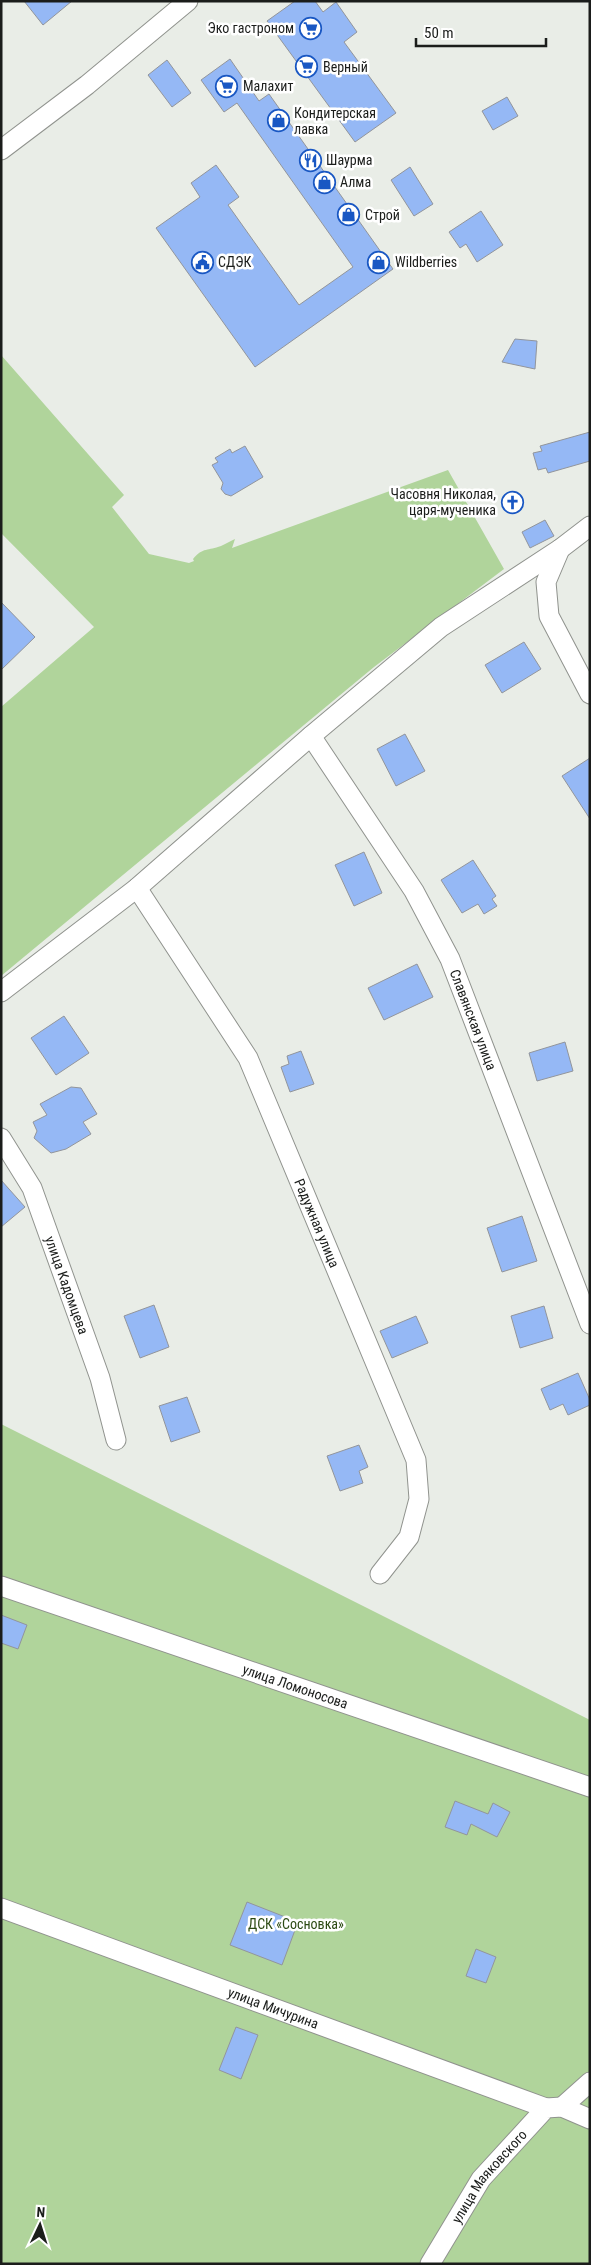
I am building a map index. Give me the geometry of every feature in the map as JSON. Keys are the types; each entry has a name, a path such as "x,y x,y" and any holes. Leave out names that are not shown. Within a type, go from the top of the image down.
{"street":[{"path":"1,150 87,85 188,1"},
{"path":"1,992 137,888 441,627 560,549 590,526"},
{"path":"560,549 546,582 549,616 590,694"},
{"name":"Славянская улица","path":"312,736 414,891 450,959 590,1324"},
{"name":"Радужная улица","path":"137,888 248,1058 416,1460 419,1499 409,1537 380,1574"},
{"name":"улица Кадомцева","path":"1,1138 32,1188 100,1378 116,1440"},
{"name":"улица Ломоносова","path":"1,1586 590,1786"},
{"name":"улица Мичурина","path":"1,1908 554,2108 590,2119"},
{"path":"554,2108 590,2082"},
{"name":"улица Маяковского","path":"430,2264 481,2179 554,2108"}],"green space":[{"path":"1,355 124,495 112,507 149,554 189,563 194,561 193,559 203,551 221,546 235,539 232,548 448,470 504,569 374,667 1,976 1,707 94,627 1,533"},
{"name":"ДСК «Сосновка»","path":"1,1424 590,1720 590,2264 1,2264"}],"building":[{"path":"24,1 72,1 43,25"},
{"path":"295,1 315,1 323,12 336,2 357,32 344,42 396,113 355,142 267,21"},
{"path":"230,59 259,101 269,94 393,269 255,367 156,228 200,197 191,183 216,165 239,197 228,205 299,305 353,267 237,103 224,112 201,80"},
{"path":"167,60 191,93 172,107 148,75"},
{"path":"507,97 518,116 493,130 482,111"},
{"path":"410,167 433,204 414,216 391,180"},
{"path":"481,211 503,245 477,262 466,244 460,248 449,232"},
{"path":"515,339 537,341 535,369 502,362"},
{"path":"590,432 590,461 548,473 546,468 538,470 533,453 542,451 540,446"},
{"path":"245,446 263,477 231,496 225,494 221,489 223,483 212,465 218,462 215,458 230,449 232,453"},
{"path":"545,520 554,536 530,548 522,532"},
{"path":"1,602 35,637 1,670"},
{"path":"524,642 541,669 502,693 485,665"},
{"path":"405,734 425,771 396,786 377,749"},
{"path":"590,758 590,819 562,776"},
{"path":"364,852 382,893 354,906 335,865"},
{"path":"473,860 496,896 492,899 497,906 484,914 478,904 462,913 441,880"},
{"path":"417,964 433,997 384,1020 368,988"},
{"path":"64,1016 89,1053 56,1075 31,1038"},
{"path":"565,1042 573,1071 537,1081 529,1053"},
{"path":"301,1051 314,1084 290,1092 281,1067 289,1064 287,1056"},
{"path":"71,1087 81,1088 97,1114 83,1122 91,1134 66,1149 51,1153 34,1138 37,1131 33,1122 47,1115 40,1104"},
{"path":"1,1180 25,1207 1,1227"},
{"path":"522,1216 537,1261 502,1272 487,1228"},
{"path":"154,1305 169,1347 140,1358 124,1316"},
{"path":"544,1306 553,1338 520,1348 511,1316"},
{"path":"416,1316 428,1343 392,1358 380,1331"},
{"path":"578,1373 590,1400 590,1405 568,1415 563,1404 550,1410 541,1389"},
{"path":"187,1397 200,1432 171,1442 159,1406"},
{"path":"359,1445 368,1467 359,1471 363,1483 340,1491 327,1456"},
{"path":"1,1615 27,1625 18,1649 1,1643"},
{"path":"455,1801 488,1814 493,1803 510,1812 497,1837 471,1824 467,1835 445,1827"},
{"path":"247,1902 298,1922 282,1965 230,1945"},
{"path":"476,1949 496,1957 486,1983 466,1976"},
{"path":"236,2027 258,2035 241,2079 219,2070"}],"place":[{"name":"Эко гастроном","path":"310,28"},
{"name":"Верный","path":"307,67"},
{"name":"Малахит","path":"227,86"},
{"name":"Кондитерская лавка","path":"278,121"},
{"name":"Шаурма","path":"310,160"},
{"name":"Алма","path":"324,182"},
{"name":"Строй","path":"349,215"},
{"name":"СДЭК","path":"202,262"},
{"name":"Wildberries","path":"379,262"},
{"name":"Часовня Николая, царя-мученика","path":"512,502"}]}
